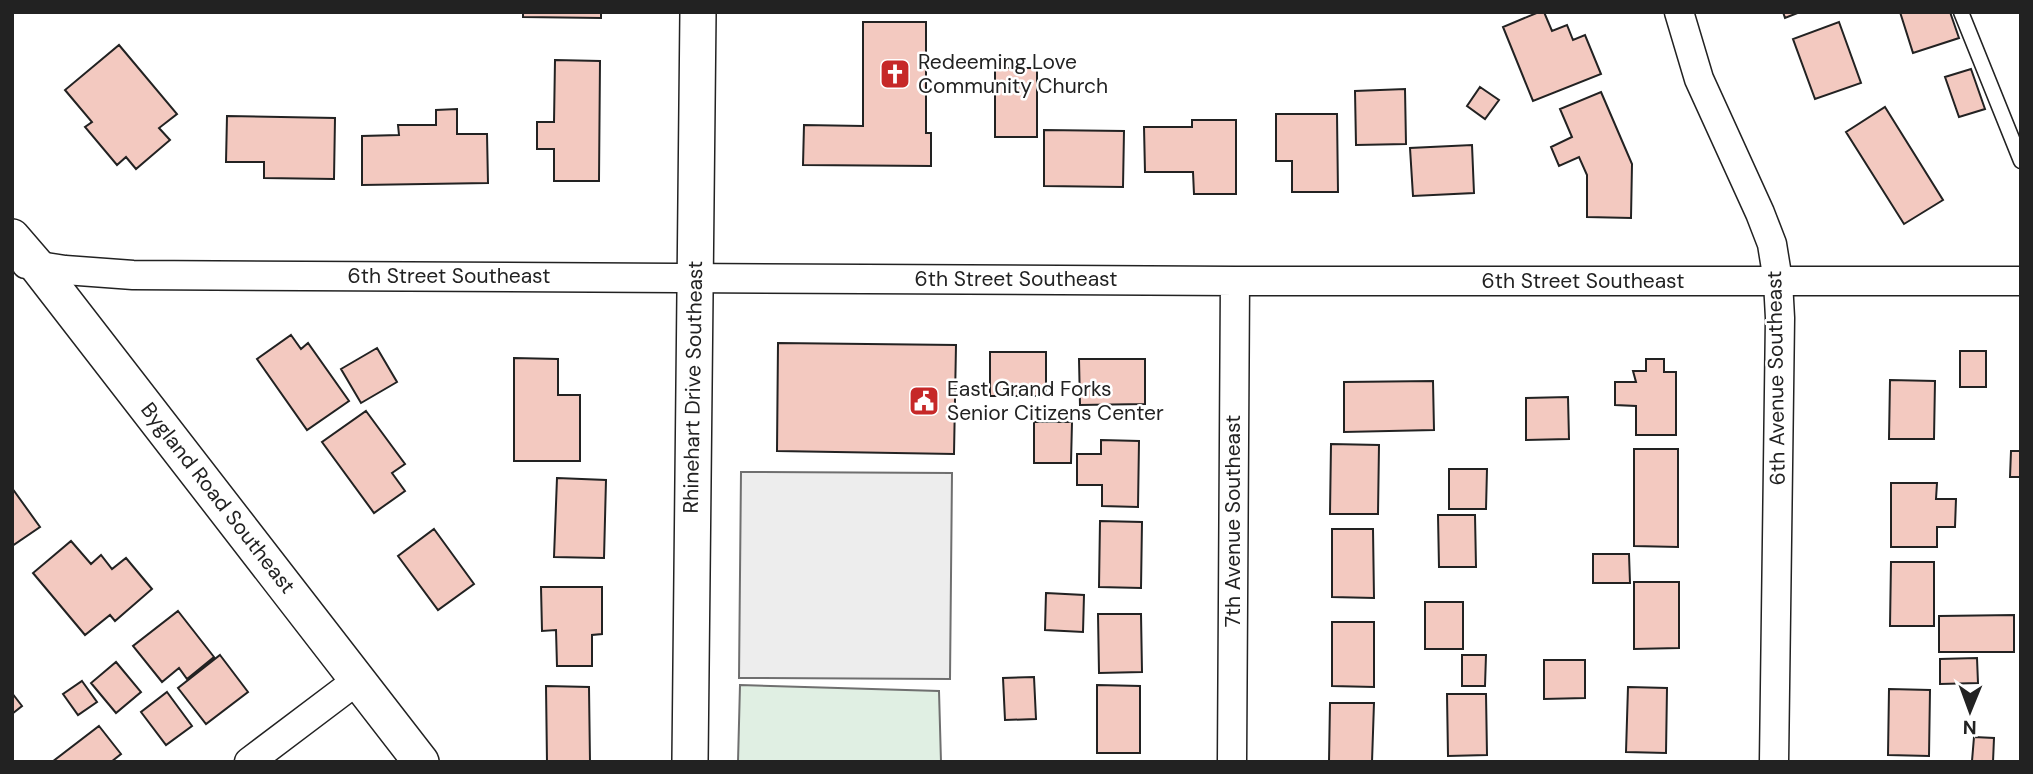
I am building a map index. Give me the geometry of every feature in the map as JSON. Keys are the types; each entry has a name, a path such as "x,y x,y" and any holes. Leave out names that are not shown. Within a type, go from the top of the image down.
{"street":[{"name":"Rhinehart Drive Southeast","path":"690,762 698,12"},
{"name":"6th Avenue Southeast","path":"1679,12 1699,79 1772,244 1778,281 1780,318 1774,762"},
{"name":"Bygland Road Southeast","path":"12,237 25,264 359,679 421,762"},
{"name":"6th Street Southeast","path":"25,264 133,275 1234,281 2021,281"},
{"name":"7th Avenue Southeast","path":"1231,762 1234,281"},
{"path":"249,762 359,679"}],"lane":[{"path":"1961,12 2021,161"}],"green space":[{"path":"740,685 939,691 941,762 738,762"}],"shaded area":[{"path":"741,472 952,473 950,679 739,678"}],"building":[{"path":"523,12 601,12 601,18 523,17"},
{"path":"1544,12 1552,31 1567,25 1573,40 1585,35 1601,74 1533,101 1503,27"},
{"path":"1783,12 1800,12 1785,18"},
{"path":"1900,12 1950,12 1959,38 1913,53"},
{"name":"Redeeming Love Community Church","path":"863,22 926,22 926,133 931,133 931,166 803,165 804,125 863,126"},
{"path":"1839,22 1861,83 1815,99 1793,39"},
{"path":"119,45 177,114 159,128 170,140 136,169 126,157 117,165 85,127 92,122 65,90"},
{"path":"555,60 600,61 599,181 554,181 554,149 537,149 537,122 554,122"},
{"path":"995,68 1037,68 1037,137 995,137"},
{"path":"1971,69 1985,109 1959,117 1945,77"},
{"path":"1480,87 1499,100 1485,119 1467,106"},
{"path":"1405,89 1406,144 1356,145 1355,91"},
{"path":"1601,92 1632,164 1631,218 1587,217 1587,175 1579,157 1559,166 1551,147 1572,137 1560,109"},
{"path":"1885,107 1943,200 1904,224 1846,132"},
{"path":"457,109 457,134 487,134 488,183 362,185 362,136 399,135 398,125 436,125 436,110"},
{"path":"1276,114 1337,114 1338,192 1292,192 1292,161 1276,161"},
{"path":"227,116 335,118 334,179 264,178 264,162 226,162"},
{"path":"1192,120 1236,120 1236,194 1194,194 1193,172 1145,172 1144,127 1192,127"},
{"path":"1044,130 1124,131 1123,187 1044,186"},
{"path":"1472,145 1474,193 1413,196 1410,148"},
{"path":"291,335 301,349 308,343 349,401 307,430 257,359"},
{"path":"778,343 956,345 954,454 777,451"},
{"path":"377,348 397,382 361,403 341,369"},
{"path":"1960,351 1986,351 1986,387 1960,387"},
{"path":"990,352 1046,352 1046,396 990,396"},
{"path":"514,358 558,359 558,395 580,395 580,461 514,461"},
{"path":"1079,359 1145,359 1145,404 1080,405"},
{"path":"1646,359 1664,359 1664,372 1676,372 1676,435 1636,435 1636,406 1615,405 1615,382 1636,382 1633,371 1646,371"},
{"path":"1890,380 1935,381 1934,439 1889,439"},
{"path":"1433,381 1434,430 1344,432 1344,382"},
{"path":"1568,397 1569,439 1526,440 1526,398"},
{"path":"366,411 405,464 392,473 405,491 374,513 322,442"},
{"path":"1034,422 1072,422 1071,463 1034,463"},
{"path":"1101,440 1139,441 1138,507 1102,506 1102,485 1077,485 1077,454 1101,454"},
{"path":"1331,444 1379,445 1378,514 1330,514"},
{"path":"1634,449 1678,449 1678,547 1634,546"},
{"path":"2011,451 2021,451 2021,477 2010,477"},
{"path":"1449,469 1487,469 1486,509 1449,509"},
{"path":"557,478 606,480 604,558 554,557"},
{"path":"1891,483 1937,483 1936,499 1956,499 1955,527 1937,527 1937,547 1891,547"},
{"path":"12,488 40,527 12,546"},
{"path":"1438,515 1475,515 1476,567 1439,567"},
{"path":"1100,521 1142,522 1141,588 1099,587"},
{"path":"434,529 474,584 438,610 398,556"},
{"path":"1332,529 1373,529 1374,598 1332,597"},
{"path":"71,541 91,564 101,555 112,569 126,558 152,589 115,621 110,615 85,635 33,573"},
{"path":"1593,554 1629,554 1630,583 1593,583"},
{"path":"1891,562 1934,562 1934,626 1890,626"},
{"path":"1634,582 1679,582 1679,648 1634,649"},
{"path":"541,587 602,587 602,634 592,635 592,666 557,666 556,630 542,631"},
{"path":"1046,593 1084,595 1083,632 1045,630"},
{"path":"1425,602 1463,602 1463,649 1425,649"},
{"path":"178,611 214,657 187,679 179,668 162,682 133,646"},
{"path":"1098,614 1141,614 1142,672 1099,673"},
{"path":"2014,615 2014,652 1939,652 1939,616"},
{"path":"1332,622 1374,622 1374,687 1332,686"},
{"path":"220,655 248,692 206,724 178,688"},
{"path":"1462,655 1486,655 1485,686 1462,686"},
{"path":"1977,658 1978,683 1940,684 1940,659"},
{"path":"1544,660 1585,660 1585,698 1544,699"},
{"path":"116,662 141,692 116,713 91,683"},
{"path":"1034,677 1036,719 1005,720 1003,678"},
{"path":"82,681 97,702 78,715 63,694"},
{"path":"1097,685 1140,686 1140,753 1097,753"},
{"path":"546,686 589,687 590,762 547,762"},
{"path":"1628,687 1667,688 1666,753 1626,752"},
{"path":"1889,689 1930,690 1929,756 1888,755"},
{"path":"167,692 192,726 166,745 141,712"},
{"path":"12,693 22,706 12,714"},
{"path":"1447,694 1486,694 1487,755 1448,756"},
{"path":"1330,703 1374,703 1372,762 1329,762"},
{"path":"99,726 121,754 111,762 52,762"},
{"path":"1974,737 1994,738 1993,762 1972,761"}],"place":[{"name":"Redeeming Love Community Church","path":"895,74"},
{"name":"East Grand Forks Senior Citizens Center","path":"924,401"}]}
